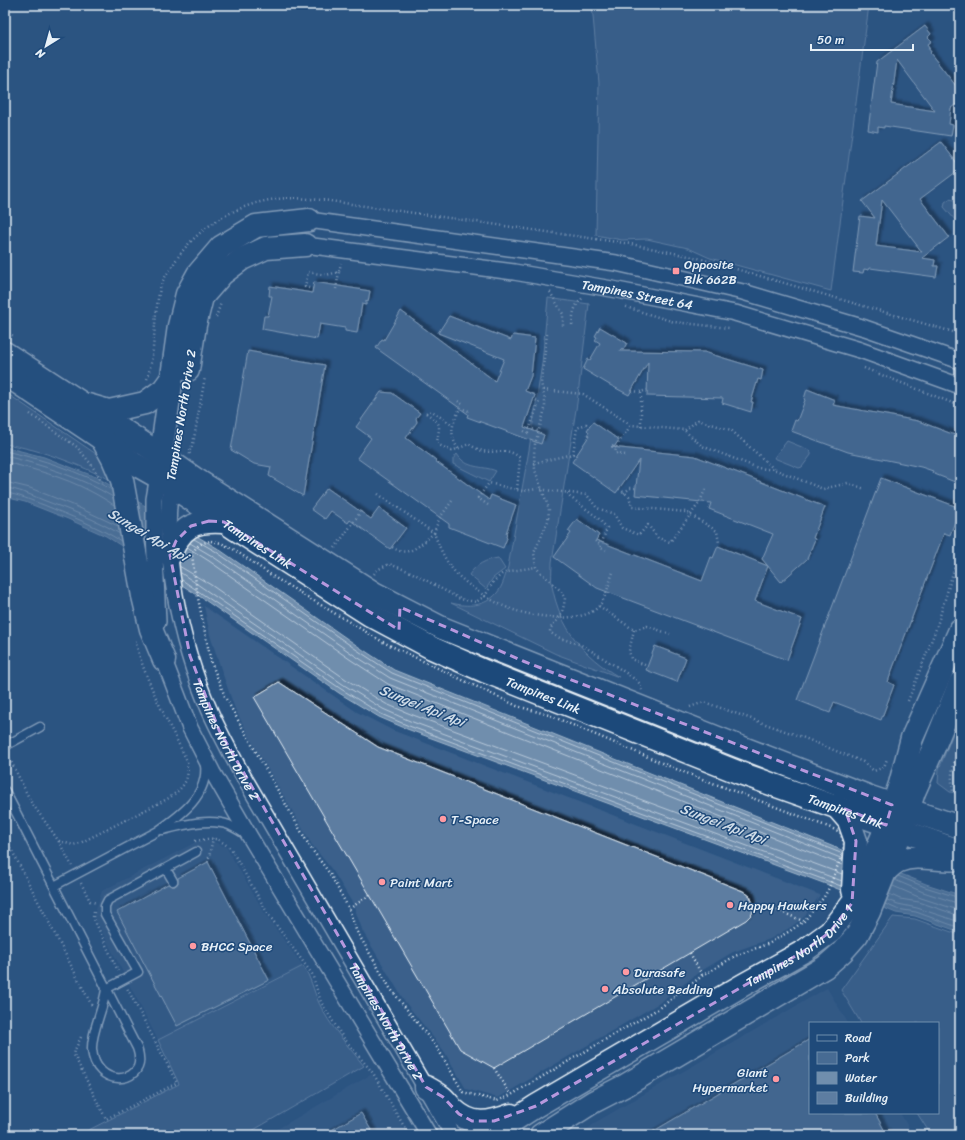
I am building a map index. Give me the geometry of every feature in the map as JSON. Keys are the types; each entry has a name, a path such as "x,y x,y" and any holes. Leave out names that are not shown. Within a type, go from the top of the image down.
{"main road":[{"name":"Tampines North Drive 2","path":"168,473 171,379 179,326 187,294 198,274 221,248 256,226 309,220"},
{"name":"Tampines North Drive 2","path":"168,473 195,325 202,297 222,274 242,259 266,248 305,245"},
{"path":"11,346 168,473"},
{"path":"5,374 133,462 168,473"},
{"path":"83,404 109,411 145,403 163,390 171,379"},
{"path":"102,440 113,458 122,480 146,572 143,596 152,629 164,660"},
{"name":"Tampines Link","path":"168,473 224,522 370,615 432,648 484,671 740,773 960,850"},
{"name":"Tampines Link","path":"168,473 300,546 374,593 442,628 738,746 900,807 960,827"},
{"path":"170,555 176,541 191,526 209,521 224,522"},
{"path":"400,607 399,617 405,625 432,648"},
{"name":"Tampines North Drive 1","path":"541,1135 593,1102 626,1085 825,967 842,952 856,935 869,912 886,871 894,828 900,807 900,784 912,738 960,630"},
{"name":"Tampines North Drive 1","path":"900,807 914,792 960,683"},
{"path":"836,806 849,821 856,842 852,903"},
{"name":"Tampines North Drive 1","path":"491,1135 536,1106 804,951 830,932 852,903 894,828"},
{"path":"886,871 897,861 905,859 960,859"},
{"path":"790,958 790,972 794,984"},
{"path":"426,1087 443,1097 459,1114 472,1121 494,1121 536,1106"}],"street":[{"name":"Tampines Street 64","path":"309,220 616,263 743,292 866,328 960,361"},
{"name":"Tampines Street 64","path":"305,245 514,272 735,313 860,350 960,386"},
{"name":"Tampines North Drive 2","path":"168,473 170,555 175,592 194,670 208,708 239,769 453,1135"},
{"name":"Tampines North Drive 2","path":"146,572 168,473"},
{"name":"Tampines North Drive 2","path":"164,660 190,728 203,754 250,837 429,1135"}],"lane":[{"path":"5,746 40,727"},
{"path":"54,886 158,831 191,805 200,793 206,770 203,754"},
{"path":"5,790 137,1048 140,1058 138,1067 132,1074 123,1078 113,1079 103,1073 94,1058 92,1048 106,989"},
{"path":"158,831 178,826 216,823 228,825 250,837"},
{"path":"106,989 138,972 105,914 105,906 108,900 196,852"},
{"path":"166,869 173,881"}],"path":[{"path":"336,289 341,262 349,263"},
{"path":"313,289 305,287 308,272 326,275 339,272"},
{"path":"556,292 550,291 563,314 563,328"},
{"path":"572,324 573,314 577,302 585,296 580,295"},
{"path":"215,321 221,303 225,298"},
{"path":"621,306 640,313 674,322 734,328"},
{"path":"5,331 11,346"},
{"path":"548,334 541,383 546,400 545,409 535,444 534,463 549,509 548,521 534,553 536,567 560,590 565,598 560,617 550,628 550,632 555,636 580,644 640,684 642,690"},
{"path":"864,368 960,406"},
{"path":"168,473 189,452 193,444 205,374"},
{"path":"543,390 582,394 631,425 684,430 702,446 758,468 776,470 823,489 848,483 865,489"},
{"path":"632,391 641,392 647,390"},
{"path":"641,392 641,426"},
{"path":"524,431 528,433 539,402 534,400"},
{"path":"458,401 462,404 452,425 453,441 458,449"},
{"path":"460,408 468,412"},
{"path":"26,411 77,448 91,464"},
{"path":"452,425 432,411 426,413 438,422 437,442 439,445 452,451 469,444 483,452 503,450 518,456 520,458 517,490"},
{"path":"684,430 698,420 731,430 776,470"},
{"path":"573,454 577,428 586,424 590,427"},
{"path":"625,455 615,452 617,445 631,425"},
{"path":"529,428 538,431"},
{"path":"612,446 616,448"},
{"path":"534,463 573,454 576,456"},
{"path":"488,504 478,498 489,483 517,490 543,489 587,496 597,508 614,514 622,528 639,535 648,525 658,538 670,542 700,502 706,487"},
{"path":"624,493 630,488 635,488"},
{"path":"619,489 629,496 632,507 686,512 717,531 719,543"},
{"path":"568,493 570,497 597,517 607,528 601,545"},
{"path":"378,494 434,533 443,557 462,579 485,596 516,611 560,617 586,614 599,606 613,572"},
{"path":"392,547 398,552 406,552 417,547 434,533 439,519 452,501"},
{"path":"341,553 334,548 362,510"},
{"path":"211,541 201,543 194,549 192,555 198,598 211,662 226,699 310,847 330,874 349,909 356,930 390,988 438,1049 464,1092 497,1101 511,1095 661,1008 702,976 735,956 770,943 804,921 777,910"},
{"path":"595,541 601,545 600,548 606,550"},
{"path":"912,690 936,629 955,566 960,556"},
{"path":"368,570 374,575 377,570 389,564 411,572 460,598 476,602 485,596 494,581 502,574 536,567"},
{"path":"599,606 634,630"},
{"path":"634,630 647,626 670,634"},
{"path":"634,630 629,651 631,659 647,666"},
{"path":"58,840 73,845 80,843 169,798 185,784 189,771 186,761 150,681 134,637"},
{"path":"635,688 649,693"},
{"path":"689,707 704,702 802,737 864,762 874,771 884,767 889,753"},
{"path":"960,747 954,762 952,784 953,792 960,796"},
{"path":"5,837 89,998"},
{"path":"208,862 212,838"},
{"path":"193,841 212,838 222,842 231,849 268,914 312,974 321,1002 333,1022 342,1036 373,1073 409,1135"},
{"path":"349,909 370,895"},
{"path":"96,902 98,897"},
{"path":"690,953 702,976"},
{"path":"494,1068 511,1095"}],"highlighted area":[{"path":"209,521 224,522 399,630 400,607 523,661 892,805 886,825 845,809 856,841 852,903 830,932 804,951 536,1106 494,1121 472,1121 459,1114 443,1097 426,1087 219,730 190,656 170,555 176,541 191,526"}],"shaded area":[{"name":"T-Space","path":"204,606 357,712 392,730 820,895 804,917 791,927 770,939 733,952 698,973 661,1002 498,1098 466,1089 444,1051 405,1002 363,932 353,904 333,871 312,845 252,742 235,709 210,635"},
{"path":"205,840 212,841 226,847 267,917 303,966 158,1040 94,916 102,891 196,842"},
{"path":"827,988 847,1022 809,1022 809,1114 901,1114 913,1135 581,1135 596,1122"},
{"path":"372,1074 407,1135 267,1135"}],"green space":[{"path":"592,5 869,5 831,291 710,258 688,248 647,239 622,240 596,235 599,83"},
{"path":"951,198 960,203 960,220 956,221 944,207 945,202"},
{"path":"548,298 589,304 577,403 552,562 552,586 561,615 567,628 575,639 594,660 619,677 556,654 451,603 476,605 487,601 497,593 505,577 529,450 542,363"},
{"path":"5,392 102,458 112,481 60,458 5,444"},
{"path":"787,441 811,452 811,455 802,467 799,468 774,458"},
{"path":"457,454 465,463 496,471 489,482 453,464 453,459"},
{"path":"498,558 505,569 493,578 486,589 469,575 482,563"},
{"path":"960,716 960,793 950,792 938,783 939,769"},
{"path":"893,917 915,919 960,935 960,1135 931,1135 918,1114 939,1114 939,1022 860,1022 841,990"},
{"path":"303,966 323,1011 340,1036 364,1066 245,1135 79,1135 179,1084 158,1040"}],"water":[{"name":"Sungei Api Api","path":"5,447 44,457 96,477 217,548 394,670 926,884 960,895 960,932 915,916 896,913 826,884 407,729 379,717 339,693 202,598 106,536 25,502 5,497"}],"building":[{"path":"925,26 931,34 928,37 932,41 928,44 930,47 928,48 931,52 930,53 960,91 960,101 951,108 949,124 953,125 951,136 884,126 884,128 878,127 878,132 868,130 877,62","holes":["897,60 935,111 891,104"]},
{"path":"941,142 960,169 920,199 949,237 922,258 935,260 934,266 938,266 936,277 870,268 869,270 864,269 863,273 853,272 860,216 875,218 862,201","holes":["882,200 922,252 876,246"]},
{"path":"314,282 370,291 368,302 366,301 366,305 362,304 357,333 345,331 345,328 320,324 317,339 262,329 264,316 268,316 272,296 269,296 270,286 312,293"},
{"path":"401,311 495,381 504,359 438,333 449,316 511,340 513,335 535,338 531,376 525,391 535,395 524,427 544,435 541,444 467,417 468,414 376,348 382,339 384,340"},
{"path":"600,327 627,343 623,350 621,349 620,351 704,352 763,370 761,380 758,379 751,402 753,402 751,412 722,403 723,398 647,396 648,362 629,395 608,384 583,369 588,359 590,360 600,343 595,340 597,337 595,336"},
{"path":"248,351 325,365 303,496 269,476 271,467 254,464 231,450"},
{"path":"807,389 835,400 833,405 918,421 960,437 960,484 921,467 848,452 791,431 795,420 797,421 805,400"},
{"path":"381,392 392,393 420,413 416,418 417,422 406,438 489,500 491,495 516,505 506,533 507,538 503,548 449,527 449,524 357,458 371,438 356,427"},
{"path":"593,422 619,440 614,447 611,447 695,456 825,507 807,559 781,582 762,559 773,534 709,509 711,503 635,495 639,460 616,493 572,462 589,436 587,435 589,432 587,430"},
{"path":"881,478 960,508 950,535 944,533 891,673 888,682 894,685 881,720 834,702 830,713 797,700"},
{"path":"327,488 371,519 379,508 406,528 390,549 350,520 348,523 331,511 325,519 311,509"},
{"path":"577,519 599,535 596,540 702,581 711,557 713,558 718,546 768,566 755,601 802,619 787,660 597,588 554,557 571,533 568,531"},
{"path":"655,646 686,658 677,682 646,670"},
{"name":"T-Space","path":"279,682 378,747 743,891 750,896 752,901 752,914 746,920 494,1068 460,1049 254,697"},
{"name":"BHCC Space","path":"208,862 269,980 177,1026 117,912 168,884 175,886 178,883 178,878"},
{"name":"Giant Hypermarket","path":"809,1040 809,1114 876,1114 887,1135 647,1135"},
{"path":"361,1113 374,1135 323,1135"}],"place":[{"name":"Opposite Blk 662B","path":"676,271"},
{"name":"T-Space","path":"443,819"},
{"name":"Paint Mart","path":"382,882"},
{"name":"Happy Hawkers","path":"730,905"},
{"name":"BHCC Space","path":"193,946"},
{"name":"Durasafe","path":"626,972"},
{"name":"Absolute Bedding","path":"605,989"},
{"name":"Giant Hypermarket","path":"776,1079"}]}
